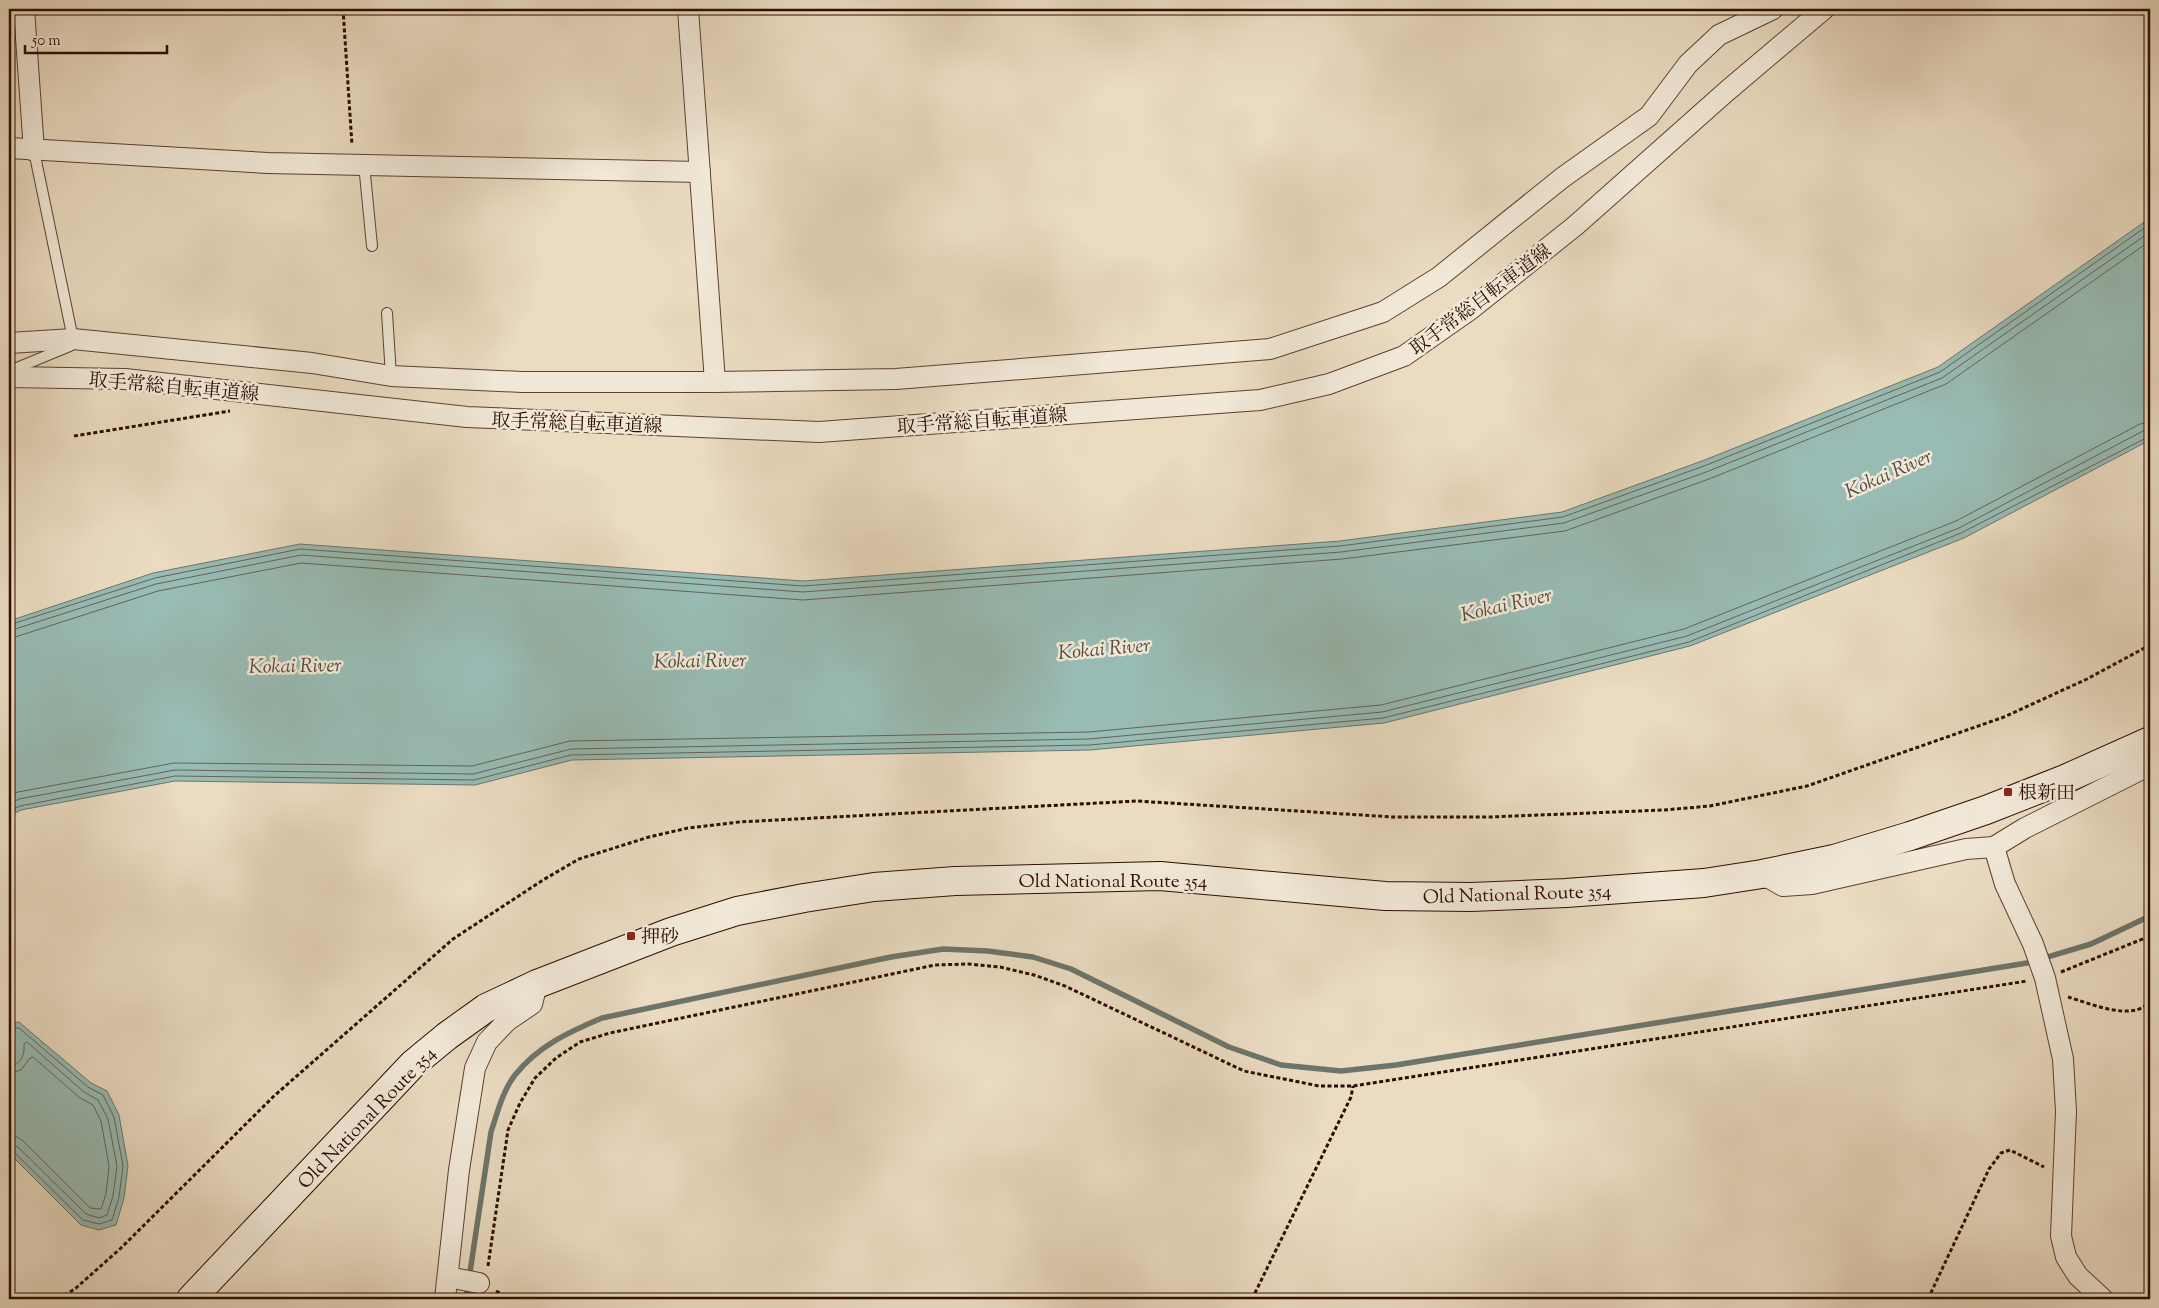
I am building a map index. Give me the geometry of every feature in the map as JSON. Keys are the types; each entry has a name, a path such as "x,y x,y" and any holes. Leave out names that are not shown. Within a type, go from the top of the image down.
{"street":[{"path":"24,9 34,151"},
{"path":"688,9 715,382"},
{"path":"9,343 73,339 312,363 391,376 522,382 715,382 896,379 1270,349 1383,312 1440,278 1562,178 1649,116 1688,64 1719,35 1773,9"},
{"name":"取手常総自転車道線","path":"9,376 125,379 468,417 819,432 1260,400 1329,384 1404,356 1471,309 1575,226 1727,91 1824,9"},
{"path":"9,148 34,151 268,163 700,172"},
{"name":"Old National Route 354","path":"191,1299 413,1064 447,1036 486,1008 537,984 663,935 738,911 804,898 874,888 955,881 1160,876 1385,896 1471,897 1566,893 1704,883 1762,874 1834,859 1910,836 1986,810 2065,779 2150,741"},
{"path":"1762,874 1783,886 1812,884 1966,849 1994,847 2025,828 2150,765"},
{"path":"1994,847 2005,884 2034,947 2045,979 2058,1032 2065,1082 2061,1236 2066,1257 2078,1276 2103,1299"},
{"path":"445,1299 469,1277 459,1170 475,1068 487,1042 507,1022 532,1004 537,984"}],"lane":[{"path":"9,376 19,367 70,346 73,339 34,151"},
{"path":"359,165 372,246"},
{"path":"387,313 391,376"}],"path":[{"path":"343,9 359,165"},
{"path":"74,436 236,410"},
{"path":"469,1277 508,1130 520,1102 535,1078 556,1058 580,1042 610,1033 935,965 992,966 1034,975 1065,986 1244,1071 1319,1086 1353,1086 2045,979 2150,936"},
{"path":"2045,979 2122,1011 2136,1011 2150,1001"},
{"path":"1252,1299 1351,1096 1353,1086"},
{"path":"1928,1299 1990,1169 2000,1153 2010,1150 2062,1175"}],"water":[{"name":"Kokai River","path":"2150,218 2150,440 1964,538 1690,646 1384,723 1090,750 572,760 475,785 175,781 21,810 9,816 9,621 153,573 300,544 803,581 1340,541 1562,512 1702,461 1938,367"},
{"path":"19,1022 91,1083 107,1091 119,1115 128,1166 124,1198 116,1225 99,1230 81,1225 9,1153 9,1061 13,1049 9,1042 9,1023"}],"waterway":[{"path":"466,1299 491,1132 507,1088 524,1065 544,1048 602,1018 891,957 943,949 988,951 1033,957 1071,969 1229,1047 1281,1065 1341,1071 1396,1065 2027,963 2091,944 2150,916"}],"place":[{"name":"根新田","path":"2008,792"},
{"name":"押砂","path":"631,936"}]}
